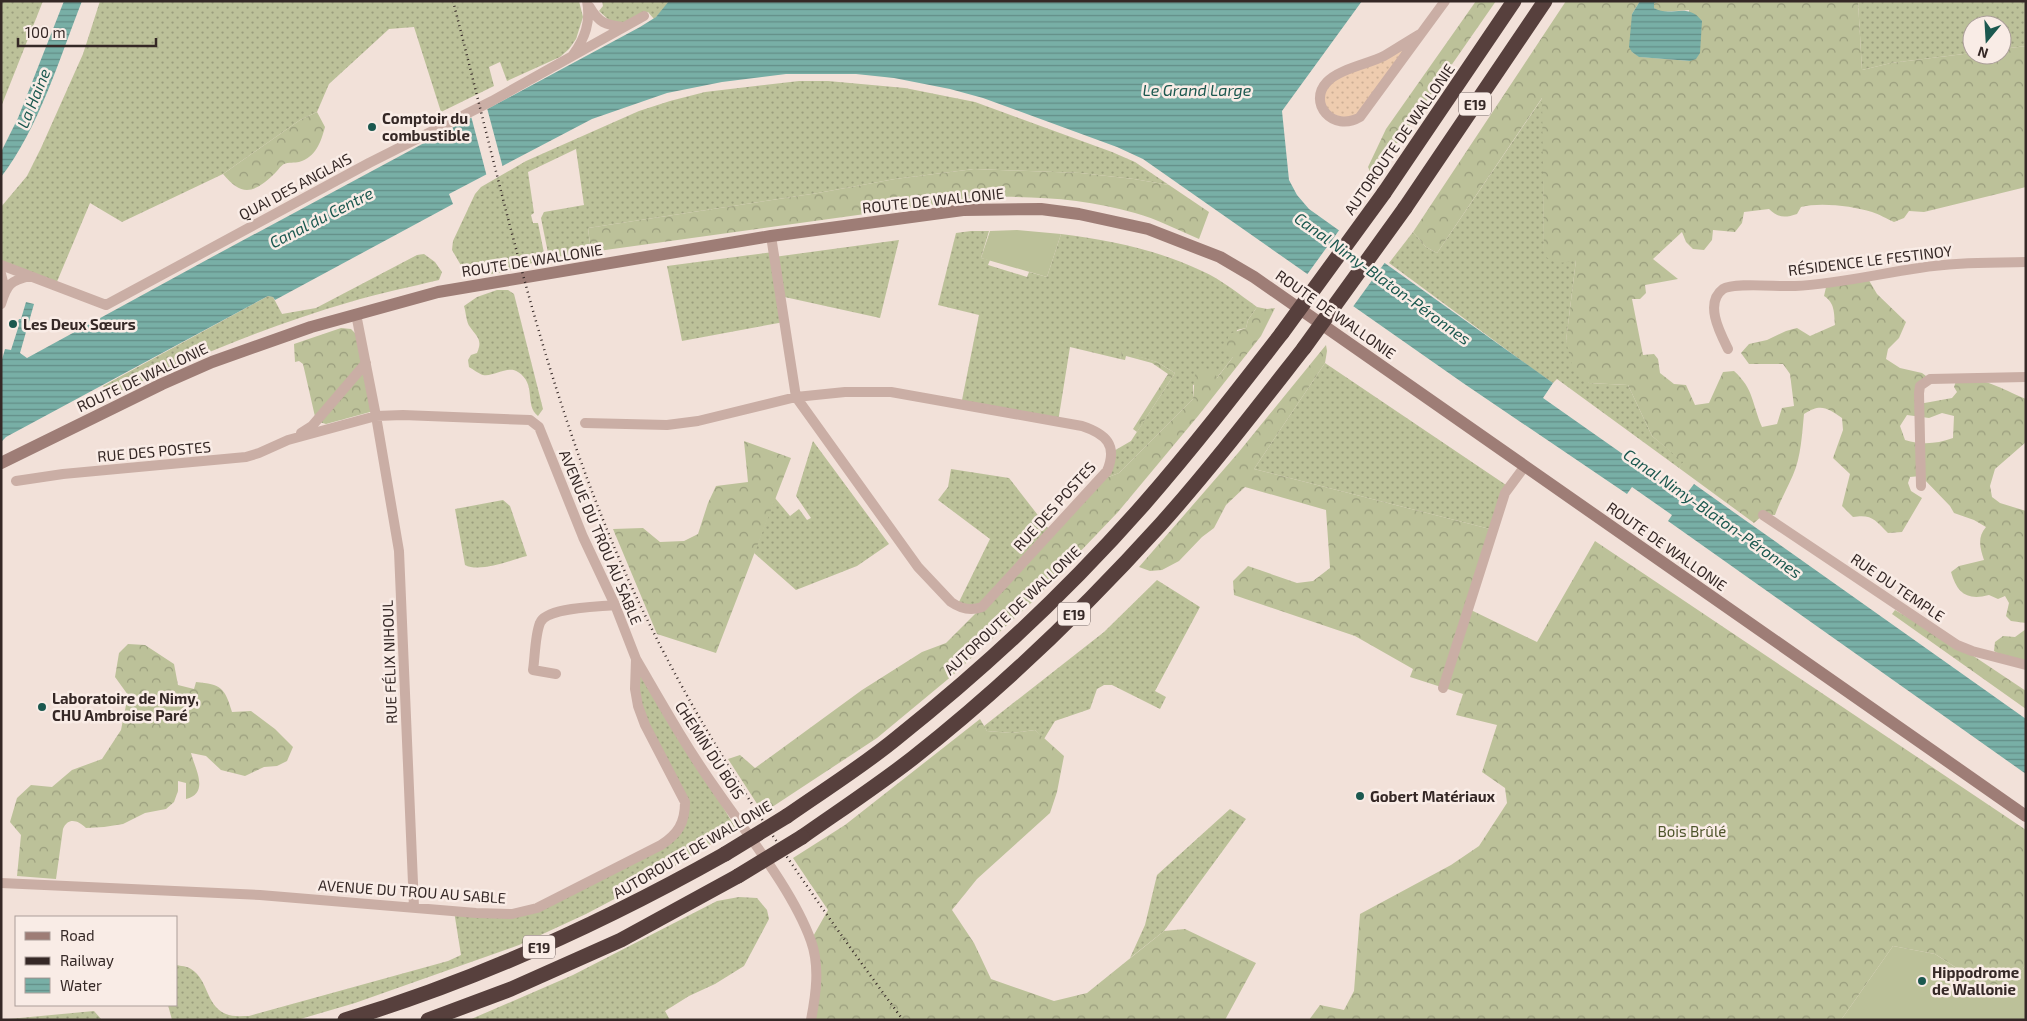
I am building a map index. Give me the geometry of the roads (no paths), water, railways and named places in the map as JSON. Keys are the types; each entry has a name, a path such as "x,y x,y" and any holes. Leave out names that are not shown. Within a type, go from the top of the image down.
{"highway":[{"name":"AUTOROUTE DE WALLONIE","path":"345,1020 388,1007 502,964 608,916 725,854 787,816 844,777 897,738 983,665 1066,586 1144,504 1209,427 1282,333 1384,193 1514,1"},
{"name":"E19","path":"428,1020 511,989 621,940 738,876 802,837 913,758 999,686 1083,606 1160,525 1211,465 1304,348 1405,208 1545,1"}],"main road":[{"name":"ROUTE DE WALLONIE","path":"1,463 130,399 212,362 269,341 356,314 458,288 771,236 963,210 1041,209 1079,214 1148,229 1220,257 1254,277 2026,816"}],"street":[{"path":"1420,34 1383,56 1334,76 1326,82 1322,90 1320,102 1327,115 1343,123 1353,122 1360,117 1444,1"},
{"path":"588,3 597,19 608,25 624,28"},
{"path":"571,58 583,42 588,27 588,3"},
{"name":"QUAI DES ANGLAIS","path":"1,265 106,305 369,163 492,101 644,16"},
{"name":"RUE DES POSTES","path":"585,423 667,425 698,421 796,397 845,392 891,392 1082,426 1096,432 1109,442 1112,452 1112,461 1107,471 982,608 968,609 951,602 918,567 796,397 771,236"},
{"name":"RÉSIDENCE LE FESTINOY","path":"1728,349 1718,328 1714,311 1716,296 1724,288 1849,281 1920,267 1970,263 2026,262"},
{"path":"1,274 6,290"},
{"path":"1,304 10,283 30,276"},
{"path":"356,314 376,416"},
{"name":"RUE DES POSTES","path":"16,481 63,474 246,457 259,453 291,439 312,426 366,363"},
{"path":"1921,486 1920,386 1930,379 2026,377"},
{"name":"RUE DES POSTES","path":"291,439 376,416 497,418"},
{"name":"RUE FÉLIX NIHOUL","path":"376,416 399,551 414,907"},
{"name":"AVENUE DU TROU AU SABLE","path":"1,883 260,895 512,914 537,908 672,838 681,828 685,815 685,802 645,725 638,706 635,689 636,659 615,605 583,537 539,427 530,420 497,418"},
{"path":"1443,688 1505,493 1525,466"},
{"name":"RUE DU TEMPLE","path":"1764,515 1957,644 1972,651 2026,665"},
{"path":"556,674 533,670 540,622 549,614 573,609 615,605"},
{"name":"CHEMIN DU BOIS","path":"636,659 705,774 785,889 811,940 815,957 816,976 810,1020"}],"water":[{"name":"La Haine","path":"64,1 82,1 37,115 26,138 1,177 1,152 18,118"},
{"path":"669,1 1362,1 1282,111 1289,180 1297,195 1309,209 1553,383 1543,398 1684,497 1694,484 2026,719 2026,774 1668,521 1672,515 1632,487 1627,494 1463,383 1143,159 1117,147 983,98 950,89 894,78 856,74 786,74 722,82 667,93 592,119 449,194 453,204 275,300 273,297 268,296 6,437 1,442 1,363 5,349 11,350 19,325 17,324 19,319 21,319 26,302 34,304 20,353 27,358 640,27 656,17"},
{"path":"1640,1 1661,1 1654,3 1654,8 1660,11 1691,12 1702,21 1700,53 1696,59 1690,61 1639,57 1632,52 1629,47 1632,14"}],"railway":[{"path":"453,1 503,201 539,333 582,463 606,527 635,594 667,658 739,783 819,903 903,1020"}],"place":[{"name":"Comptoir du combustible","path":"372,127"},
{"name":"Les Deux Sœurs","path":"13,324"},
{"name":"Laboratoire de Nimy, CHU Ambroise Paré","path":"42,707"},
{"name":"Gobert Matériaux","path":"1360,796"},
{"name":"Hippodrome de Wallonie","path":"1922,981"}],"water label":[{"name":"Le Grand Large","path":"1197,89"},
{"name":"Canal du Centre","path":"321,217"},
{"name":"Canal Nimy-Blaton-Péronnes","path":"1383,278"},
{"name":"Canal Nimy-Blaton-Péronnes","path":"1713,513"}],"park label":[{"name":"Bois Brûlé","path":"1692,831"}]}
